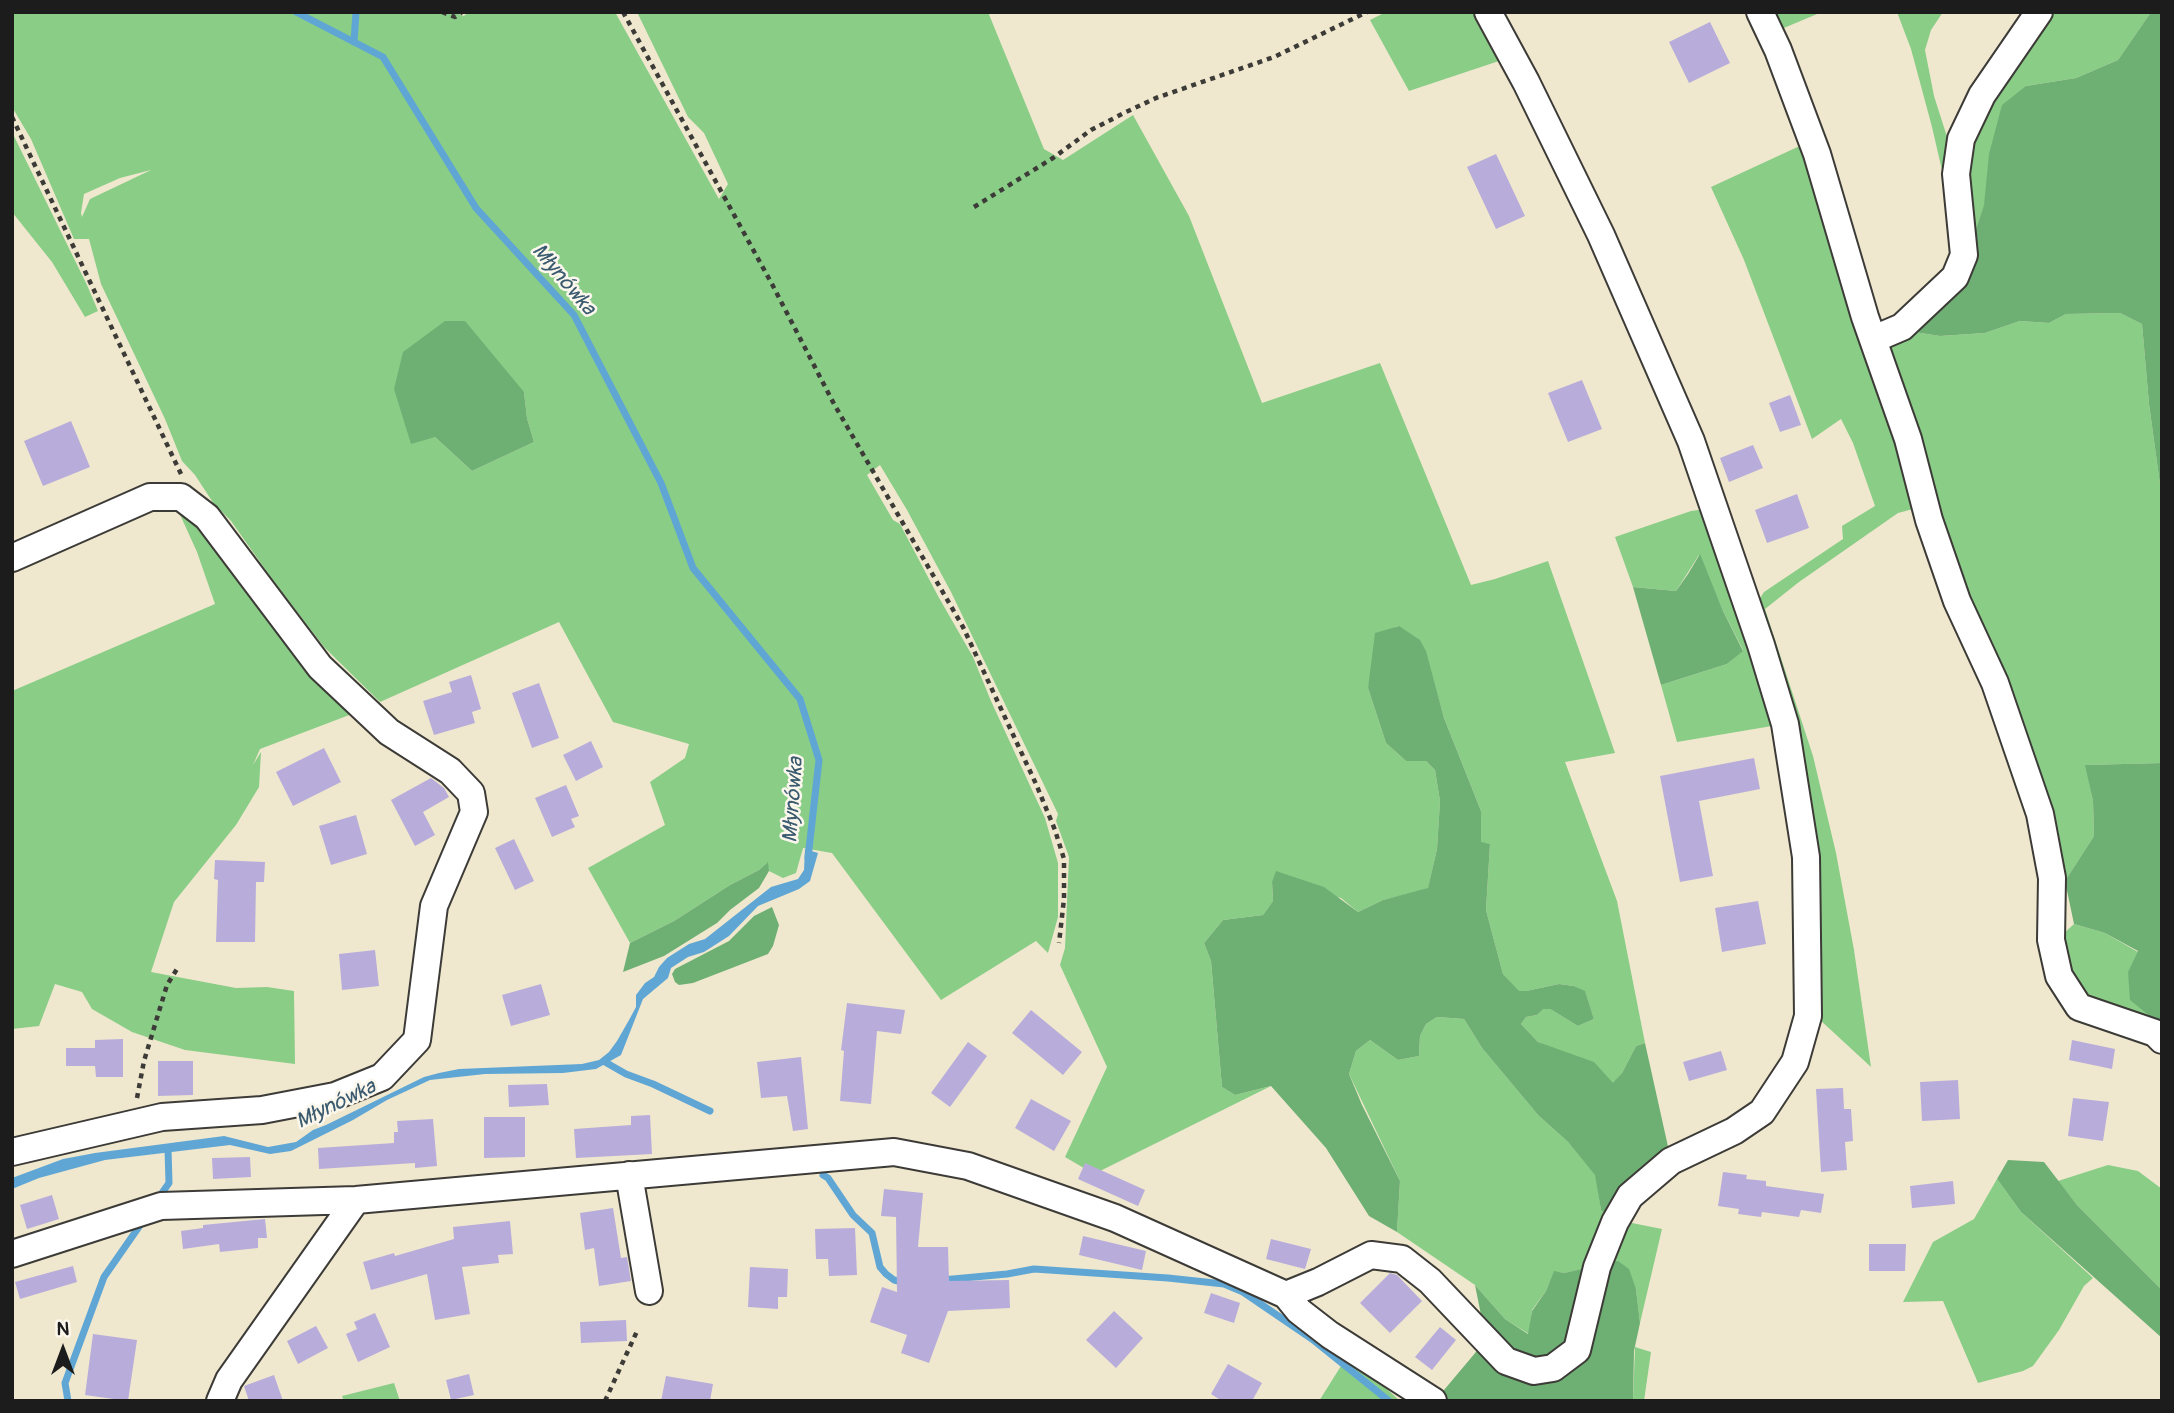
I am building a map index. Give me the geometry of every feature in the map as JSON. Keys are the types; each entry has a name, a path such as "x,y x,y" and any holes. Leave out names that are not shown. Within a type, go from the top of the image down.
{"street":[{"path":"1286,1295 1371,1255 1402,1259 1430,1281 1506,1361 1534,1371 1553,1368 1577,1350 1597,1267 1615,1222 1630,1196 1671,1161 1734,1131 1762,1112 1795,1062 1808,1016 1806,856 1785,723 1761,645 1691,440 1601,235 1526,82 1488,12"},
{"path":"1760,12 1779,50 1817,154 1865,317 1909,439 1929,520 1953,590 1995,683 2040,814 2052,878 2051,940 2059,976 2079,1007 2155,1033 2162,1040"},
{"path":"1874,339 1902,327 1955,277 1964,255 1956,174 1961,138 1982,95 2039,12"},
{"path":"12,558 150,497 181,497 207,516 320,667 389,732 450,771 471,793 474,812 434,906 417,1040 382,1077 335,1096 262,1110 162,1116 12,1152"},
{"path":"12,1254 161,1206 356,1200 894,1152 968,1166 1115,1218 1286,1295 1299,1311 1330,1335 1433,1401"},
{"path":"629,1175 649,1291"},
{"path":"220,1401 229,1380 356,1200"}],"path":[{"path":"442,12 456,17 462,12"},
{"path":"623,12 773,286 834,404 963,626 1036,785 1064,859 1064,899 1059,943"},
{"path":"974,207 1053,158 1091,130 1126,112 1156,98 1274,57 1367,12"},
{"path":"12,117 182,474"},
{"path":"133,1124 144,1061 167,985 177,969"},
{"path":"605,1401 638,1329"}],"green space":[{"path":"12,12 453,12 464,16 468,12 615,12 719,199 728,184 704,133 688,117 637,12 988,12 1044,149 1063,160 1133,115 1189,216 1262,403 1380,363 1471,585 1548,561 1615,753 1565,762 1617,901 1645,1043 1636,1046 1614,1084 1538,1042 1521,1024 1526,1017 1537,1015 1542,1009 1550,1009 1578,1026 1594,1019 1585,992 1574,986 1559,984 1518,991 1503,974 1486,910 1490,844 1481,843 1481,811 1444,718 1425,651 1398,626 1384,632 1368,688 1386,743 1406,761 1426,761 1435,770 1440,801 1437,849 1428,889 1383,900 1358,912 1341,898 1272,882 1273,901 1263,915 1223,920 1204,943 1211,961 1222,1087 1235,1095 1271,1086 1094,1174 1065,1157 1107,1067 1060,965 1065,948 1069,857 1056,821 1058,814 951,592 880,465 867,475 893,520 900,524 973,657 1045,818 1058,863 1058,917 1048,953 1036,941 941,1000 832,853 803,848 796,873 783,878 769,871 767,863 674,921 630,943 588,868 665,825 650,782 685,758 689,744 613,722 559,622 380,702 324,647 231,521 214,504 182,461 101,284 89,239 74,239 31,139 12,107","holes":["151,170 90,199 82,217 84,194 120,178","524,392 527,418 534,442 472,471 435,437"]},
{"path":"1386,12 1477,12 1502,60 1409,91 1370,20"},
{"path":"1770,12 1822,12 1779,30"},
{"path":"1897,12 1943,12 1931,30 1925,50 1934,96 1950,146 1950,205 1911,49"},
{"path":"2045,12 2151,12 2118,60 2076,78 2026,86 1975,232 1974,254 1964,184 1968,139"},
{"path":"2151,12 2162,12 2162,499 2149,404 2142,324 2120,313 2066,314 2049,323 2020,321 1985,333 1940,336 1914,332 1974,255 1975,232 1984,205 1989,154 2002,105 2026,86 2076,78 2118,60"},
{"path":"12,132 98,311 85,317 52,262 12,212"},
{"path":"1804,144 1889,397 1913,509 1898,513 1765,609 1813,756 1836,853 1854,950 1871,1067 1819,1019 1755,606 1764,592 1843,539 1842,526 1875,506 1853,443 1841,419 1812,439 1744,260 1711,187"},
{"path":"2120,313 2142,324 2149,404 2162,499 2162,763 2086,765 2093,801 2094,836 2065,881 2047,807 1973,619 1887,359 1890,340 1914,332 1940,336 1985,333 2020,321 2049,323 2066,314"},
{"path":"445,321 465,321 524,392 527,418 534,442 472,471 435,437 411,444 394,389 403,352"},
{"path":"172,497 365,709 260,749 253,765 261,752 259,787 236,825 174,902 151,972 236,988 267,987 294,991 295,1064 185,1050 132,1032 92,1009 82,992 55,984 39,1026 12,1029 12,691 215,604 197,552"},
{"path":"1706,509 1778,725 1677,742 1661,685 1727,664 1743,650 1699,555 1676,591 1633,587 1615,537 1691,511"},
{"path":"1700,554 1743,651 1727,664 1661,685 1633,587 1676,591"},
{"path":"1399,626 1420,640 1426,651 1444,718 1481,811 1481,842 1490,844 1486,910 1503,974 1519,991 1559,984 1585,991 1594,1019 1578,1026 1550,1009 1543,1009 1537,1015 1526,1017 1521,1024 1538,1042 1594,1062 1613,1083 1622,1073 1636,1046 1645,1043 1669,1151 1605,1214 1601,1210 1595,1175 1568,1142 1538,1115 1482,1048 1464,1019 1437,1017 1426,1024 1420,1036 1419,1056 1398,1060 1370,1040 1356,1051 1349,1074 1400,1181 1397,1232 1369,1216 1326,1148 1271,1086 1235,1095 1222,1087 1211,961 1204,943 1223,920 1263,915 1273,901 1272,882 1276,871 1324,887 1358,912 1383,900 1428,888 1437,849 1440,801 1435,770 1426,761 1406,761 1386,743 1368,688 1375,633"},
{"path":"2162,763 2162,1026 2130,1000 2128,972 2138,951 2105,933 2074,924 2065,881 2094,836 2093,801 2085,765"},
{"path":"768,862 769,871 759,888 717,923 664,956 623,972 630,943 674,921"},
{"path":"772,907 779,925 768,954 693,983 679,985 675,982 672,974 675,969 729,941 754,916"},
{"path":"2074,924 2105,933 2138,952 2128,973 2154,1019 2111,1014 2071,985 2062,935"},
{"path":"1437,1017 1464,1019 1482,1048 1538,1115 1568,1142 1596,1175 1601,1210 1605,1214 1584,1269 1554,1272 1546,1291 1532,1310 1529,1334 1505,1319 1475,1285 1397,1232 1400,1181 1349,1074 1356,1051 1370,1040 1398,1060 1419,1056 1420,1036 1426,1024"},
{"path":"2008,1160 2044,1162 2077,1205 2162,1290 2162,1338 2021,1212 1997,1179"},
{"path":"2108,1165 2138,1171 2162,1189 2162,1290 2077,1205 2058,1181"},
{"path":"1997,1179 2021,1212 2093,1278 2084,1286 2059,1330 2033,1366 1978,1383 1943,1301 1903,1302 1933,1242 1974,1219"},
{"path":"1627,1222 1662,1229 1640,1323 1636,1289 1612,1263"},
{"path":"1618,1261 1629,1269 1636,1289 1640,1323 1634,1351 1633,1401 1444,1401 1439,1396 1486,1340 1475,1285 1505,1319 1528,1334 1532,1311 1546,1291 1554,1271 1564,1273"},
{"path":"1635,1347 1651,1352 1644,1401 1633,1401"},
{"path":"1346,1358 1378,1381 1400,1401 1319,1401"},
{"path":"394,1383 400,1401 344,1401 342,1396"}],"water":[{"path":"805,849 818,853 810,881 799,889 758,906 729,936 671,968 668,978 643,999 621,1055 596,1069 563,1073 485,1074 430,1080 291,1151 270,1154 230,1145 105,1160 39,1178 12,1189 12,1178 63,1159 95,1153 224,1136 268,1147 296,1142 313,1130 424,1077 439,1073 459,1069 582,1064 599,1060 609,1052 629,1020 636,1007 636,995 645,983 654,977 667,958 689,944 705,939 771,887 798,879 804,870"}],"building":[{"path":"1710,22 1730,63 1689,83 1669,42"},
{"path":"1496,154 1525,216 1496,229 1467,167"},
{"path":"1582,380 1602,429 1568,442 1548,393"},
{"path":"1790,395 1801,425 1780,432 1769,403"},
{"path":"71,421 90,467 43,486 24,441"},
{"path":"1753,445 1763,468 1729,482 1720,458"},
{"path":"1797,494 1809,528 1767,543 1755,510"},
{"path":"471,675 481,709 472,712 475,723 434,735 423,701 452,692 449,682"},
{"path":"539,683 559,738 532,748 512,693"},
{"path":"591,741 603,767 576,781 563,755"},
{"path":"324,748 341,782 293,806 276,772"},
{"path":"1754,758 1760,789 1699,801 1713,876 1680,882 1660,776"},
{"path":"431,778 444,788 449,797 423,812 435,835 415,846 391,800"},
{"path":"566,785 579,816 571,819 575,827 552,837 535,798"},
{"path":"356,815 367,854 331,865 319,826"},
{"path":"514,839 534,881 515,890 495,848"},
{"path":"215,860 265,862 264,882 256,882 255,942 216,942 218,880 214,879"},
{"path":"1758,901 1766,944 1722,952 1715,908"},
{"path":"375,950 379,986 342,990 339,954"},
{"path":"541,984 550,1015 511,1026 502,995"},
{"path":"847,1003 905,1010 901,1034 877,1031 871,1104 840,1101 844,1051 841,1050"},
{"path":"1031,1010 1082,1052 1063,1075 1012,1033"},
{"path":"123,1039 123,1077 96,1077 95,1066 66,1066 66,1048 95,1048 95,1040"},
{"path":"2072,1040 2115,1049 2112,1069 2069,1060"},
{"path":"968,1042 987,1056 950,1107 931,1093"},
{"path":"1721,1051 1727,1070 1689,1081 1683,1062"},
{"path":"801,1057 808,1129 793,1131 787,1096 761,1098 757,1062"},
{"path":"158,1061 193,1061 193,1095 158,1096"},
{"path":"1958,1080 1960,1119 1922,1121 1920,1082"},
{"path":"547,1084 549,1105 509,1107 508,1085"},
{"path":"1843,1088 1844,1109 1851,1109 1853,1141 1845,1142 1847,1170 1821,1172 1816,1089"},
{"path":"2073,1098 2109,1102 2103,1141 2068,1136"},
{"path":"1031,1099 1071,1121 1054,1151 1015,1128"},
{"path":"650,1115 652,1154 576,1158 574,1129 631,1125 631,1116"},
{"path":"484,1117 525,1117 525,1157 484,1158"},
{"path":"433,1119 437,1166 415,1168 415,1163 319,1169 318,1148 394,1143 394,1132 398,1132 397,1121"},
{"path":"250,1157 251,1177 213,1179 212,1158"},
{"path":"1085,1163 1145,1190 1138,1206 1078,1179"},
{"path":"1723,1172 1747,1175 1746,1179 1766,1181 1766,1186 1824,1194 1821,1213 1801,1210 1799,1217 1762,1212 1761,1217 1738,1214 1739,1209 1718,1206"},
{"path":"1953,1181 1955,1204 1912,1208 1910,1186"},
{"path":"884,1189 923,1193 918,1247 948,1247 949,1281 1009,1280 1010,1308 948,1311 929,1363 901,1353 907,1335 870,1322 882,1287 897,1292 896,1217 881,1216"},
{"path":"52,1195 59,1219 27,1229 20,1205"},
{"path":"613,1208 621,1258 627,1257 631,1281 599,1286 594,1248 585,1250 580,1213"},
{"path":"265,1219 267,1238 258,1238 258,1248 220,1252 219,1244 183,1249 181,1231 203,1228 203,1225"},
{"path":"510,1221 513,1254 498,1255 499,1263 462,1267 470,1314 435,1320 427,1274 371,1290 363,1262 454,1239 453,1227"},
{"path":"855,1228 857,1275 829,1276 828,1259 816,1259 815,1229"},
{"path":"1083,1236 1146,1251 1142,1270 1079,1255"},
{"path":"1271,1239 1311,1249 1305,1269 1266,1259"},
{"path":"1869,1244 1906,1244 1905,1271 1869,1271"},
{"path":"73,1266 77,1282 20,1299 15,1282"},
{"path":"750,1267 788,1269 787,1297 778,1297 778,1309 748,1307"},
{"path":"1390,1273 1397,1275 1422,1301 1390,1333 1360,1303"},
{"path":"1211,1293 1240,1303 1234,1323 1204,1313"},
{"path":"1114,1311 1143,1338 1116,1368 1086,1340"},
{"path":"375,1313 390,1347 358,1362 346,1334 357,1329 354,1322"},
{"path":"626,1320 627,1341 581,1343 580,1322"},
{"path":"316,1326 328,1348 298,1364 287,1341"},
{"path":"1440,1327 1456,1340 1432,1370 1415,1357"},
{"path":"93,1334 137,1340 128,1401 85,1395"},
{"path":"1228,1364 1262,1383 1252,1401 1222,1401 1211,1394"},
{"path":"469,1374 474,1395 451,1400 446,1380"},
{"path":"274,1375 283,1401 249,1401 244,1386"},
{"path":"666,1376 713,1384 710,1401 661,1401"}],"waterway":[{"name":"Młynówka","path":"296,12 383,57 476,208 574,315 661,483 693,568 800,699 819,760 808,858"},
{"path":"354,42 356,12"},
{"path":"605,1062 710,1111"},
{"path":"157,1200 169,1183 168,1149"},
{"path":"823,1175 828,1178 853,1215 872,1233 880,1267 894,1280 906,1283"},
{"path":"68,1401 65,1383 104,1277 143,1221"},
{"path":"942,1280 1034,1269 1224,1284 1243,1292 1312,1339 1389,1401"}]}
